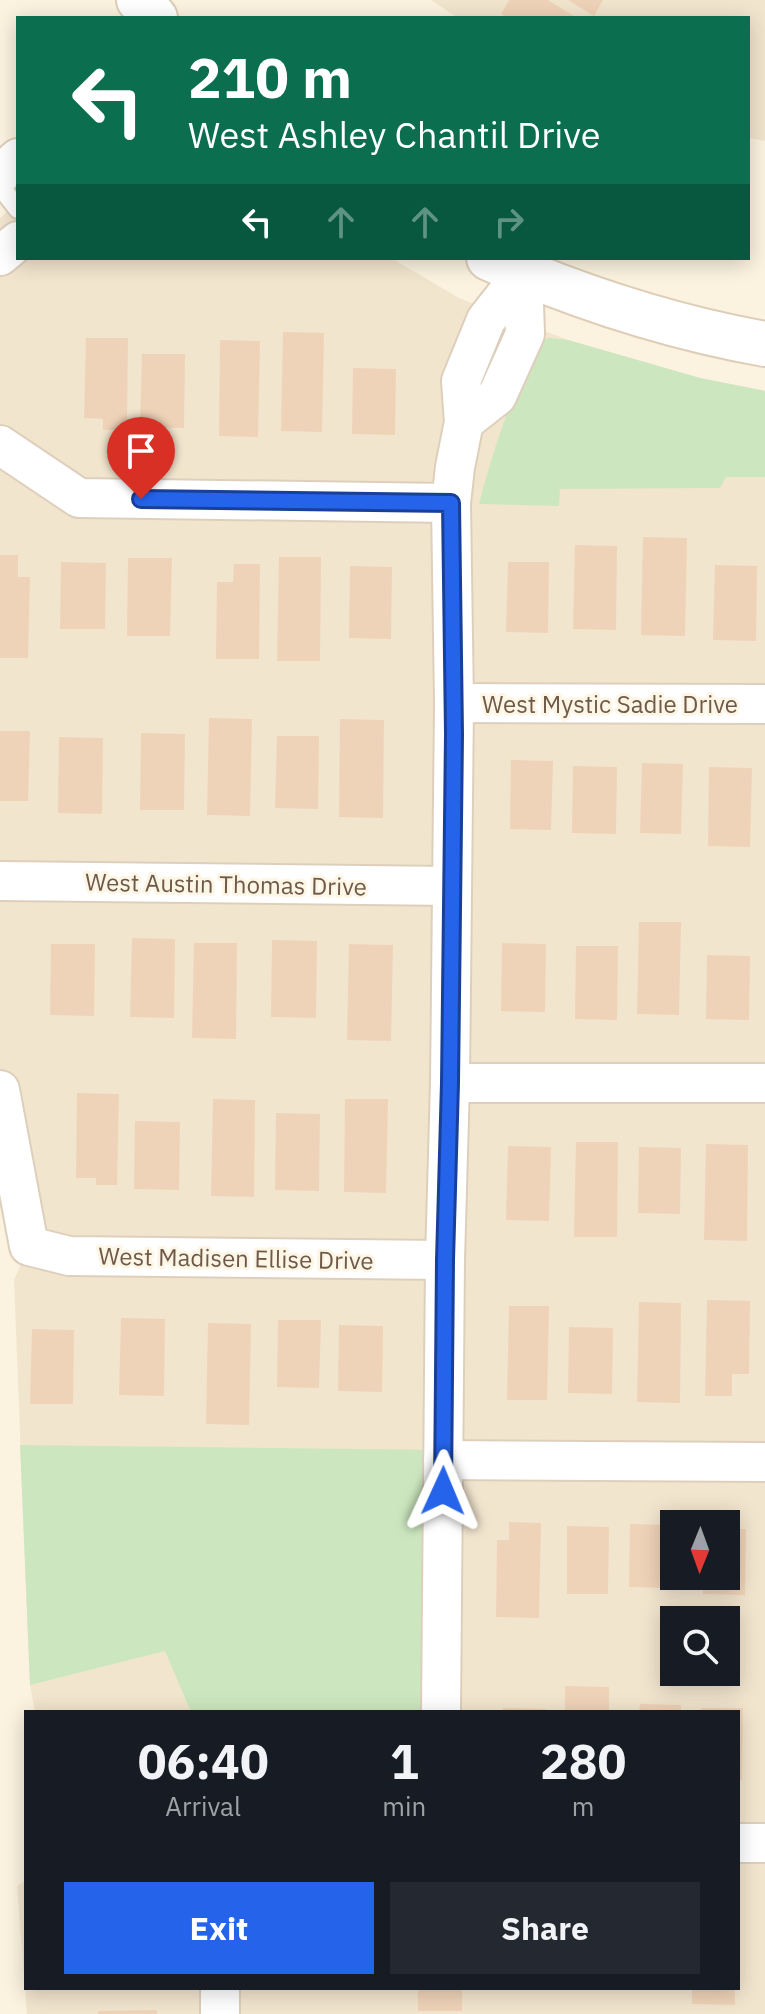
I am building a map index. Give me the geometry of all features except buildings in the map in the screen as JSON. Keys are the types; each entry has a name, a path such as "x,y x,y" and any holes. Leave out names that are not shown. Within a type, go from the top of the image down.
{"street":[{"path":"139,0 153,16"},
{"path":"0,175 16,160"},
{"path":"0,256 16,243"},
{"path":"441,1710 454,703 451,503 464,422 461,381 506,266 651,318 765,344"},
{"path":"0,445 79,498 451,503"},
{"name":"West Mystic Sadie Drive","path":"454,703 765,704"},
{"name":"West Austin Thomas Drive","path":"0,881 452,886"},
{"path":"450,1083 765,1083"},
{"name":"West Madisen Ellise Drive","path":"0,1090 29,1246 69,1256 445,1260"},
{"path":"443,1460 765,1462"},
{"path":"740,1843 765,1843"},
{"path":"220,1990 220,2014"}],"lane":[{"path":"0,186 16,206"}],"shaded area":[{"path":"431,0 765,0 765,141 750,138 750,16 455,16"},
{"path":"16,204 16,260 394,260 459,298 568,340 700,378 765,391 765,2014 27,2014 25,1990 740,1990 740,1710 35,1710 30,1685 14,1280 29,1246 0,1090 0,218"},
{"path":"24,1881 24,1976 17,1886"}],"green space":[{"path":"541,340 568,340 700,378 765,391 765,477 726,477 720,488 560,489 559,506 479,504 497,441 521,378"},
{"path":"20,1445 444,1450 441,1710 190,1710 165,1651 30,1685"}],"route":[{"path":"141,499 451,503 454,734 443,1491"}]}
